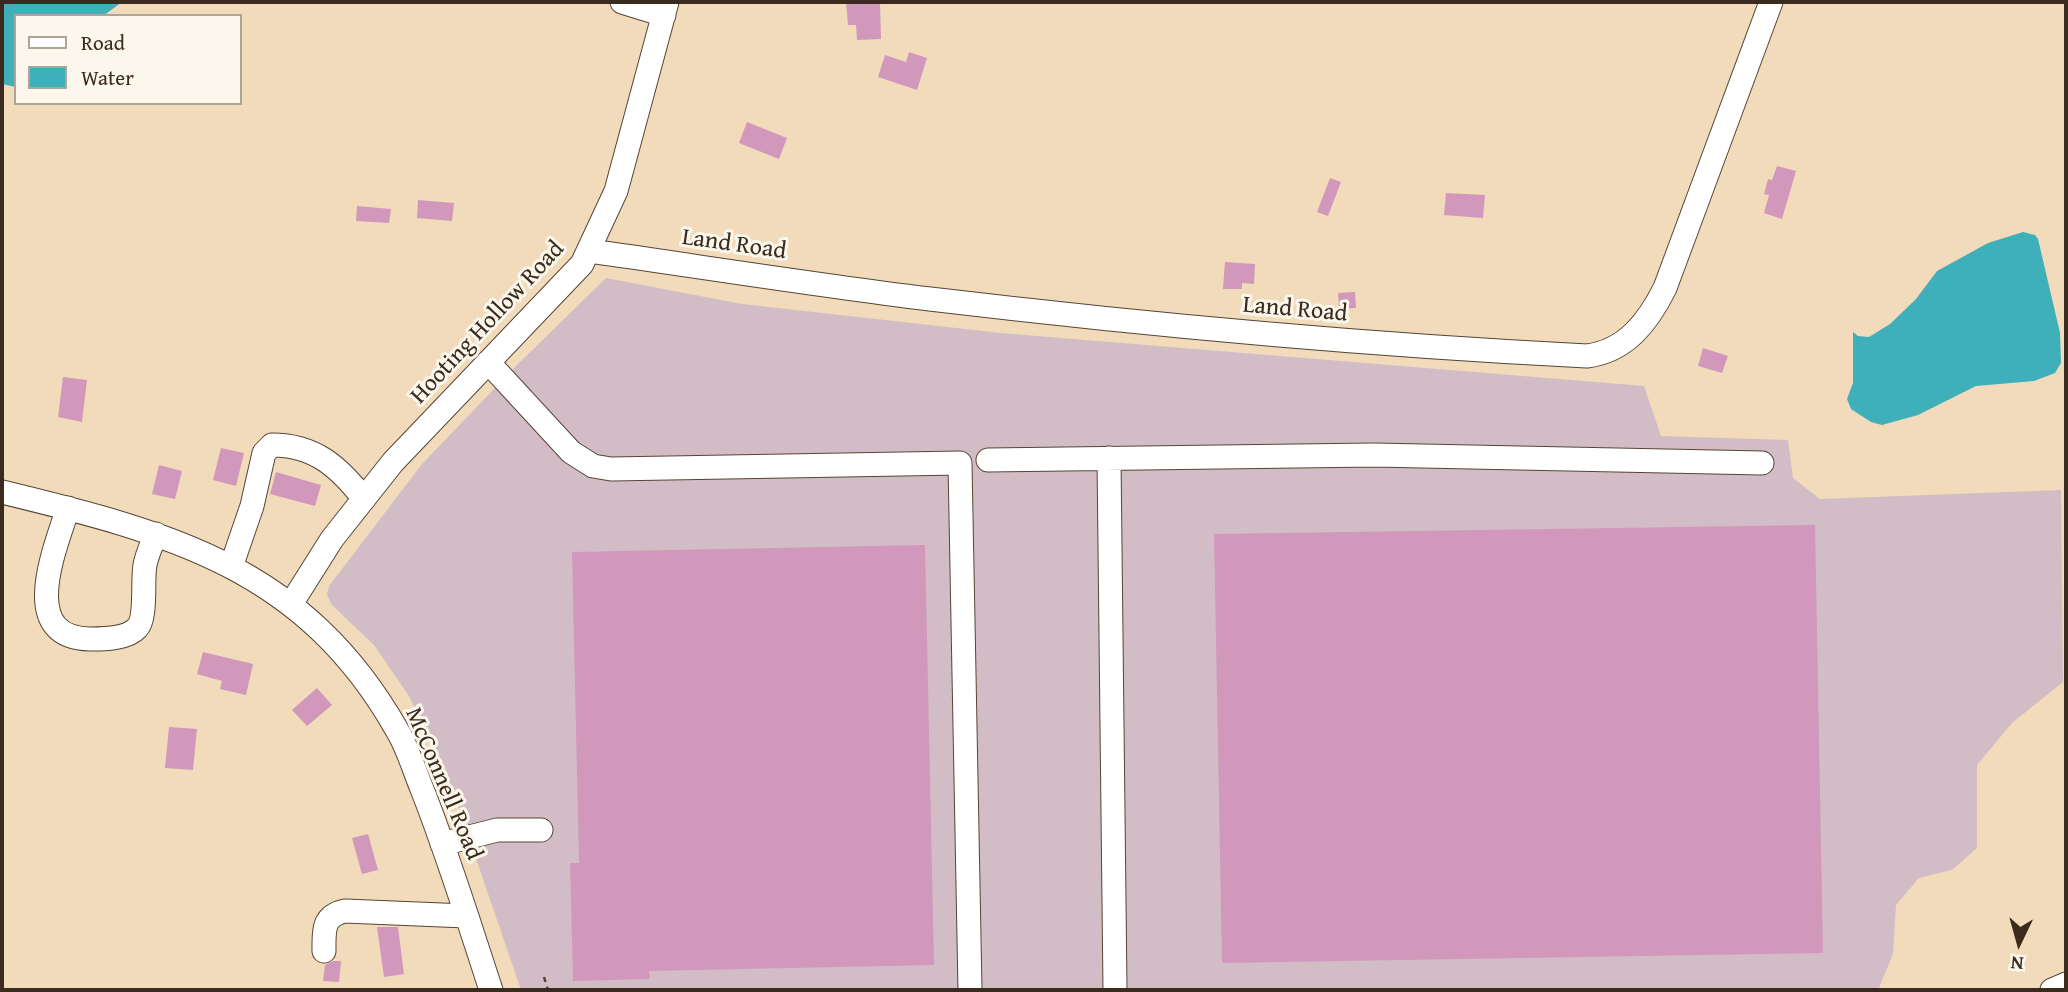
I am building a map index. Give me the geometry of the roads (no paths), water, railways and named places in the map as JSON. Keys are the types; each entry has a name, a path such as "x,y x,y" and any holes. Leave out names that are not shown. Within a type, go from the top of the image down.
{"street":[{"path":"622,2 665,9"},
{"name":"Land Road","path":"590,251 929,299 1240,332 1439,348 1587,356 1601,354 1620,346 1642,327 1665,288 1771,2"},
{"name":"Hooting Hollow Road","path":"291,604 332,539 393,461 582,264 616,191 665,9"},
{"path":"488,362 571,452 593,466 611,469 960,463 970,990"},
{"path":"231,567 252,506 264,453 272,445 289,445 322,457 346,477 364,499"},
{"path":"988,460 1374,455 1762,463"},
{"path":"1108,458 1115,990"},
{"name":"McConnell Road","path":"2,492 110,519 184,544 231,567 291,604 321,629 363,677 398,732 442,844 491,990"},
{"path":"68,508 48,577 47,597 49,616 56,629 74,638 122,636 136,629 142,620 145,561 156,534"},
{"path":"442,844 497,830 541,830"},
{"path":"324,951 327,920 334,914 345,911 466,916"},
{"path":"2052,990 2066,984"}],"water":[{"path":"2,2 122,2 106,14 14,14 14,87 2,84"},
{"path":"2023,232 2035,235 2038,239 2060,333 2061,363 2055,373 2034,381 1976,386 1918,415 1882,425 1871,422 1851,409 1847,399 1853,383 1853,332 1858,336 1869,337 1890,324 1916,299 1937,271 1988,243"}]}
